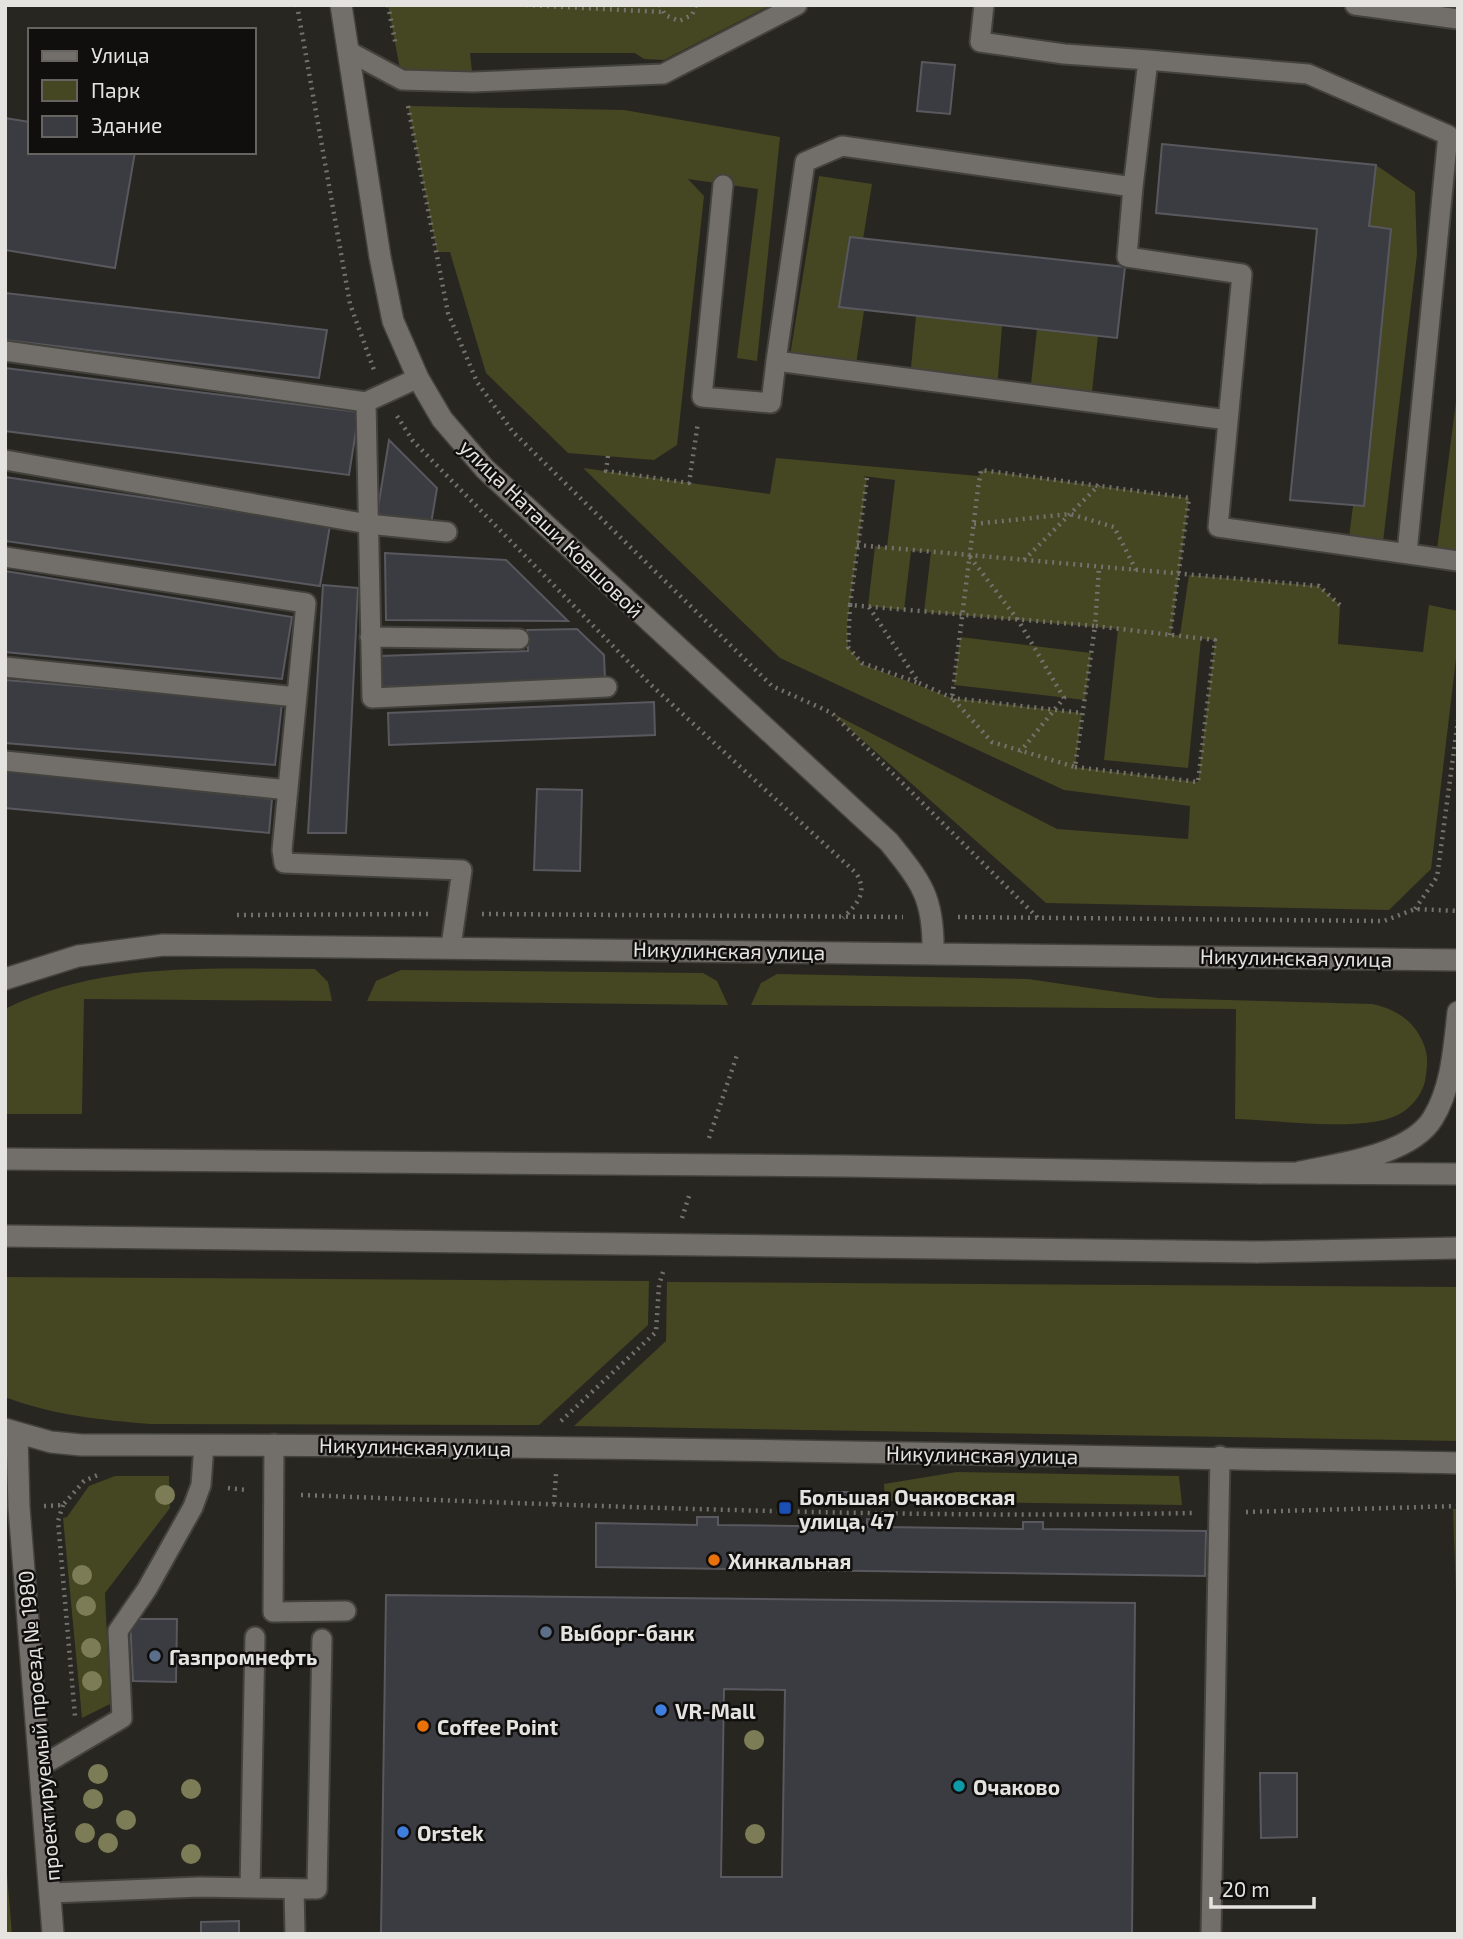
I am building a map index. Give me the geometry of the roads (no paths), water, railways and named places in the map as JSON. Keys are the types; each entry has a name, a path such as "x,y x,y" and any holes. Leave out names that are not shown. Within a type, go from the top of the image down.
{"street":[{"name":"улица Наташи Ковшовой","path":"341,5 380,257 394,321 418,378 442,419 485,469 890,842 920,881 933,916 933,952"},
{"name":"Никулинская улица","path":"5,979 78,956 163,945 451,946 1458,960"},
{"path":"1300,1172 1371,1157 1414,1136 1432,1120 1443,1098 1452,1061 1458,1012"},
{"path":"5,1159 1458,1174"},
{"path":"5,1236 1256,1252 1458,1248"},
{"name":"Никулинская улица","path":"11,1432 81,1445 274,1444 1220,1456 1458,1463"},
{"name":"проектируемый проезд № 1980","path":"11,1432 52,1894 53,1934"}],"lane":[{"path":"350,52 402,80 473,82 663,74 797,5"},
{"path":"984,5 980,42 1308,74 1448,135 1406,554"},
{"path":"1355,5 1458,19"},
{"path":"1148,60 1127,257 1242,274 1218,527 1458,561"},
{"path":"723,185 702,397 771,403 805,162 842,146 1133,187"},
{"path":"5,351 366,402 418,378"},
{"path":"776,361 1228,420"},
{"path":"366,402 372,698 607,687"},
{"path":"5,460 368,524 447,532"},
{"path":"5,556 306,603 282,850 284,863 462,870 451,946"},
{"path":"370,637 519,639"},
{"path":"5,667 296,697"},
{"path":"5,761 288,790"},
{"path":"274,1444 273,1612 346,1611"},
{"path":"41,1766 122,1718 118,1631 147,1589 193,1507 201,1485 204,1445"},
{"path":"1211,1934 1220,1456"},
{"path":"250,1888 255,1637"},
{"path":"52,1894 250,1888 317,1889 322,1639"},
{"path":"294,1889 295,1934"}],"place":[{"name":"Большая Очаковская улица, 47","path":"785,1508"},
{"name":"Хинкальная","path":"714,1560"},
{"name":"Выборг-банк","path":"546,1632"},
{"name":"Газпромнефть","path":"155,1656"},
{"name":"VR-Mall","path":"661,1710"},
{"name":"Coffee Point","path":"423,1726"},
{"name":"Очаково","path":"959,1786"},
{"name":"Orstek","path":"403,1832"}]}
